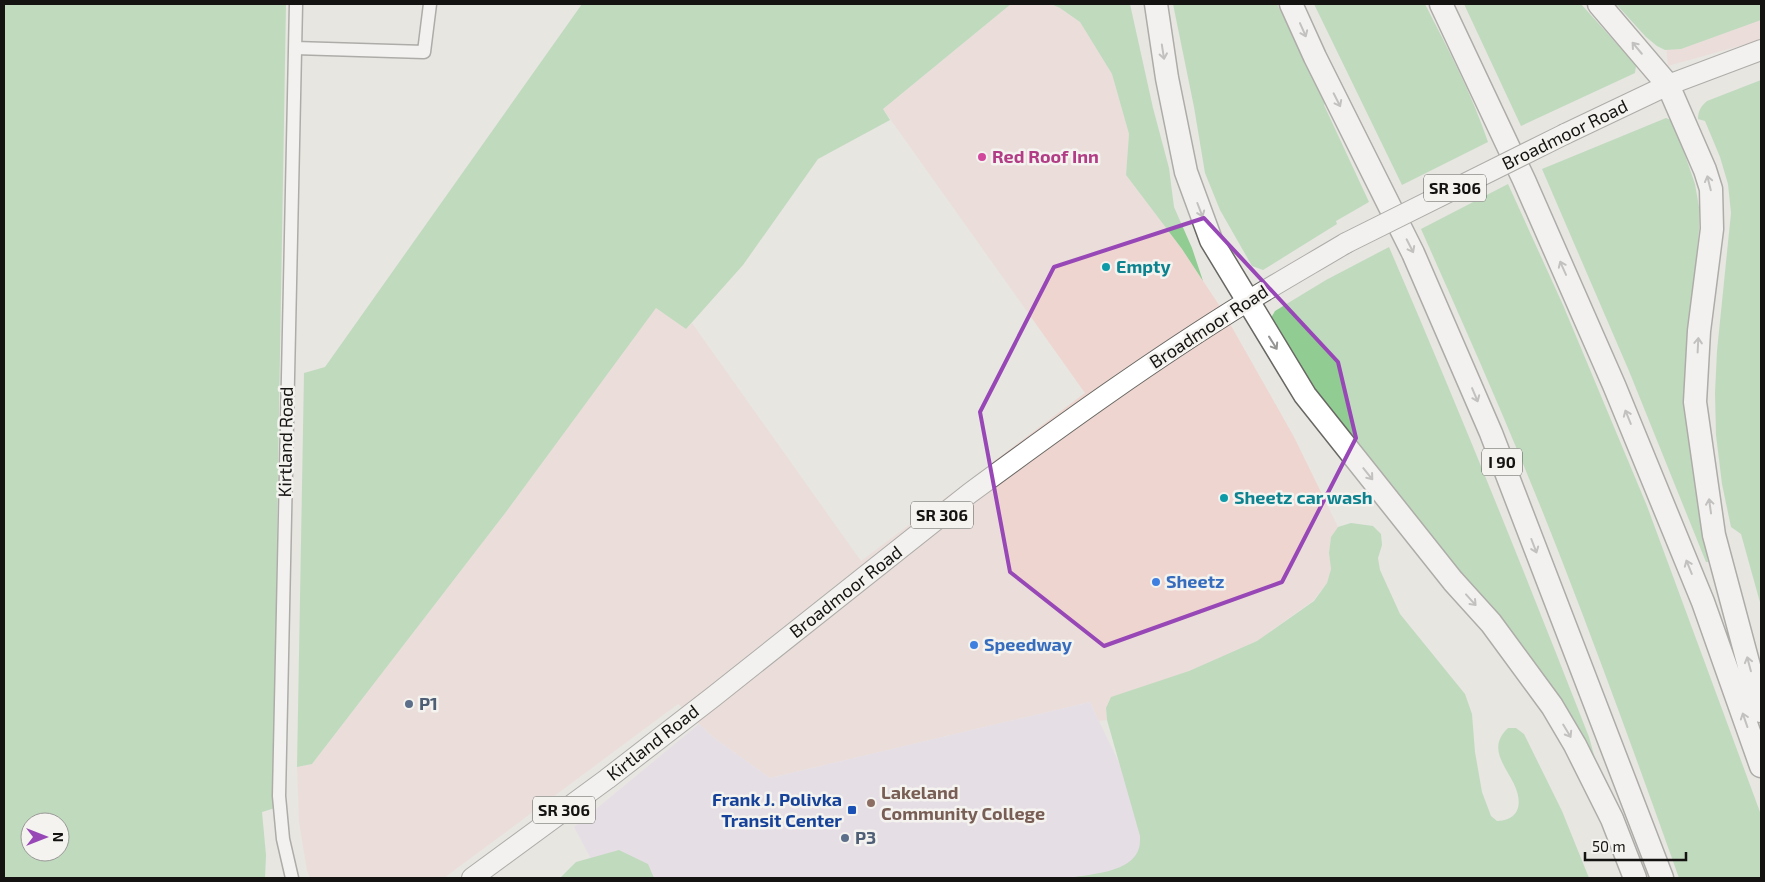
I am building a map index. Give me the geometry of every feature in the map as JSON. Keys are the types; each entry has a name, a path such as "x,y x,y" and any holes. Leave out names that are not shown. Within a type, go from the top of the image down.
{"highway":[{"path":"1156,4 1167,78 1186,172 1212,240 1305,395 1453,581 1491,622 1552,706 1575,745 1612,819 1635,878"},
{"name":"I 90","path":"1291,4 1315,57 1413,253 1491,433 1662,878"},
{"path":"1441,4 1524,180 1614,385 1704,602 1761,766"},
{"path":"1599,4 1668,85 1705,170 1711,189 1712,229 1698,330 1695,402 1714,535 1761,711"}],"main road":[{"name":"Broadmoor Road","path":"713,697 977,487 1108,393 1248,301 1346,243 1565,134 1668,85 1761,50"},
{"name":"Kirtland Road","path":"472,878 607,779 713,697"}],"street":[{"name":"Kirtland Road","path":"292,878 283,839 279,796 296,4"},
{"path":"295,48 424,52 430,4"}],"highlighted area":[{"path":"1204,218 1338,362 1356,438 1282,582 1104,646 1010,572 980,412 1054,267"}],"shaded area":[{"path":"1011,4 1051,4 1060,8 1080,22 1112,74 1129,134 1126,175 1182,249 1221,308 1294,437 1338,527 1331,537 1329,553 1331,569 1327,583 1314,600 1257,641 1106,708 1107,720 1099,721 1090,702 770,778 713,737 678,704 444,878 310,878 307,871 299,822 297,767 312,764 506,512 656,307 686,329 692,323 861,561 1085,393 883,109"},
{"path":"1662,4 1761,4 1761,40 1668,66"},
{"name":"Lakeland Community College","path":"1090,702 1174,878 601,878 574,827 699,724 713,737 770,778"}],"green space":[{"path":"4,4 286,4 277,529 275,808 262,812 266,855 265,878 4,878"},
{"path":"582,4 1011,4 883,109 890,120 818,159 743,265 686,329 656,308 506,512 312,764 297,767 304,373 325,367"},
{"path":"1051,4 1130,4 1153,108 1169,168 1174,207 1192,248 1203,281 1182,249 1126,175 1129,134 1112,74 1080,22"},
{"path":"1173,4 1277,4 1326,103 1324,105 1369,202 1336,221 1337,224 1263,270 1252,266 1220,210 1205,173"},
{"path":"1314,4 1425,4 1467,89 1488,142 1402,185"},
{"path":"1464,4 1581,4 1634,63 1636,66 1635,73 1521,126"},
{"path":"1616,4 1761,4 1761,20 1681,49 1665,50 1646,37"},
{"path":"1761,80 1761,606 1741,534 1731,527 1722,484 1716,435 1715,393 1717,351 1731,213 1728,184 1720,157 1705,121 1698,119 1700,109 1707,101"},
{"path":"1666,118 1671,120 1675,126 1695,184 1699,207 1699,230 1686,363 1687,426 1708,562 1706,562 1629,371 1542,169"},
{"path":"1508,184 1563,305 1647,506 1760,812 1761,878 1679,878 1547,523 1495,397 1421,229"},
{"path":"1389,247 1516,553 1589,737 1596,762 1315,395 1271,318 1275,311 1326,280"},
{"path":"1351,523 1373,526 1381,534 1382,545 1378,558 1380,570 1400,614 1465,694 1472,714 1475,752 1482,792 1491,816 1497,821 1505,820 1515,814 1518,809 1517,791 1498,749 1502,735 1508,728 1516,728 1524,734 1562,811 1589,878 1069,878 1109,871 1119,867 1128,863 1135,856 1139,847 1140,836 1107,720 1106,708 1111,697 1189,671 1257,641 1314,601 1327,583 1331,569 1329,553 1331,537 1338,527"},
{"path":"619,850 648,864 654,878 560,878 576,862"}],"place":[{"name":"Red Roof Inn","path":"982,157"},
{"name":"Empty","path":"1106,267"},
{"name":"Sheetz car wash","path":"1224,498"},
{"name":"Sheetz","path":"1156,582"},
{"name":"Speedway","path":"974,645"},
{"name":"P1","path":"409,704"},
{"name":"Lakeland Community College","path":"871,803"},
{"name":"Frank J. Polivka Transit Center","path":"852,810"},
{"name":"P3","path":"845,838"}]}
